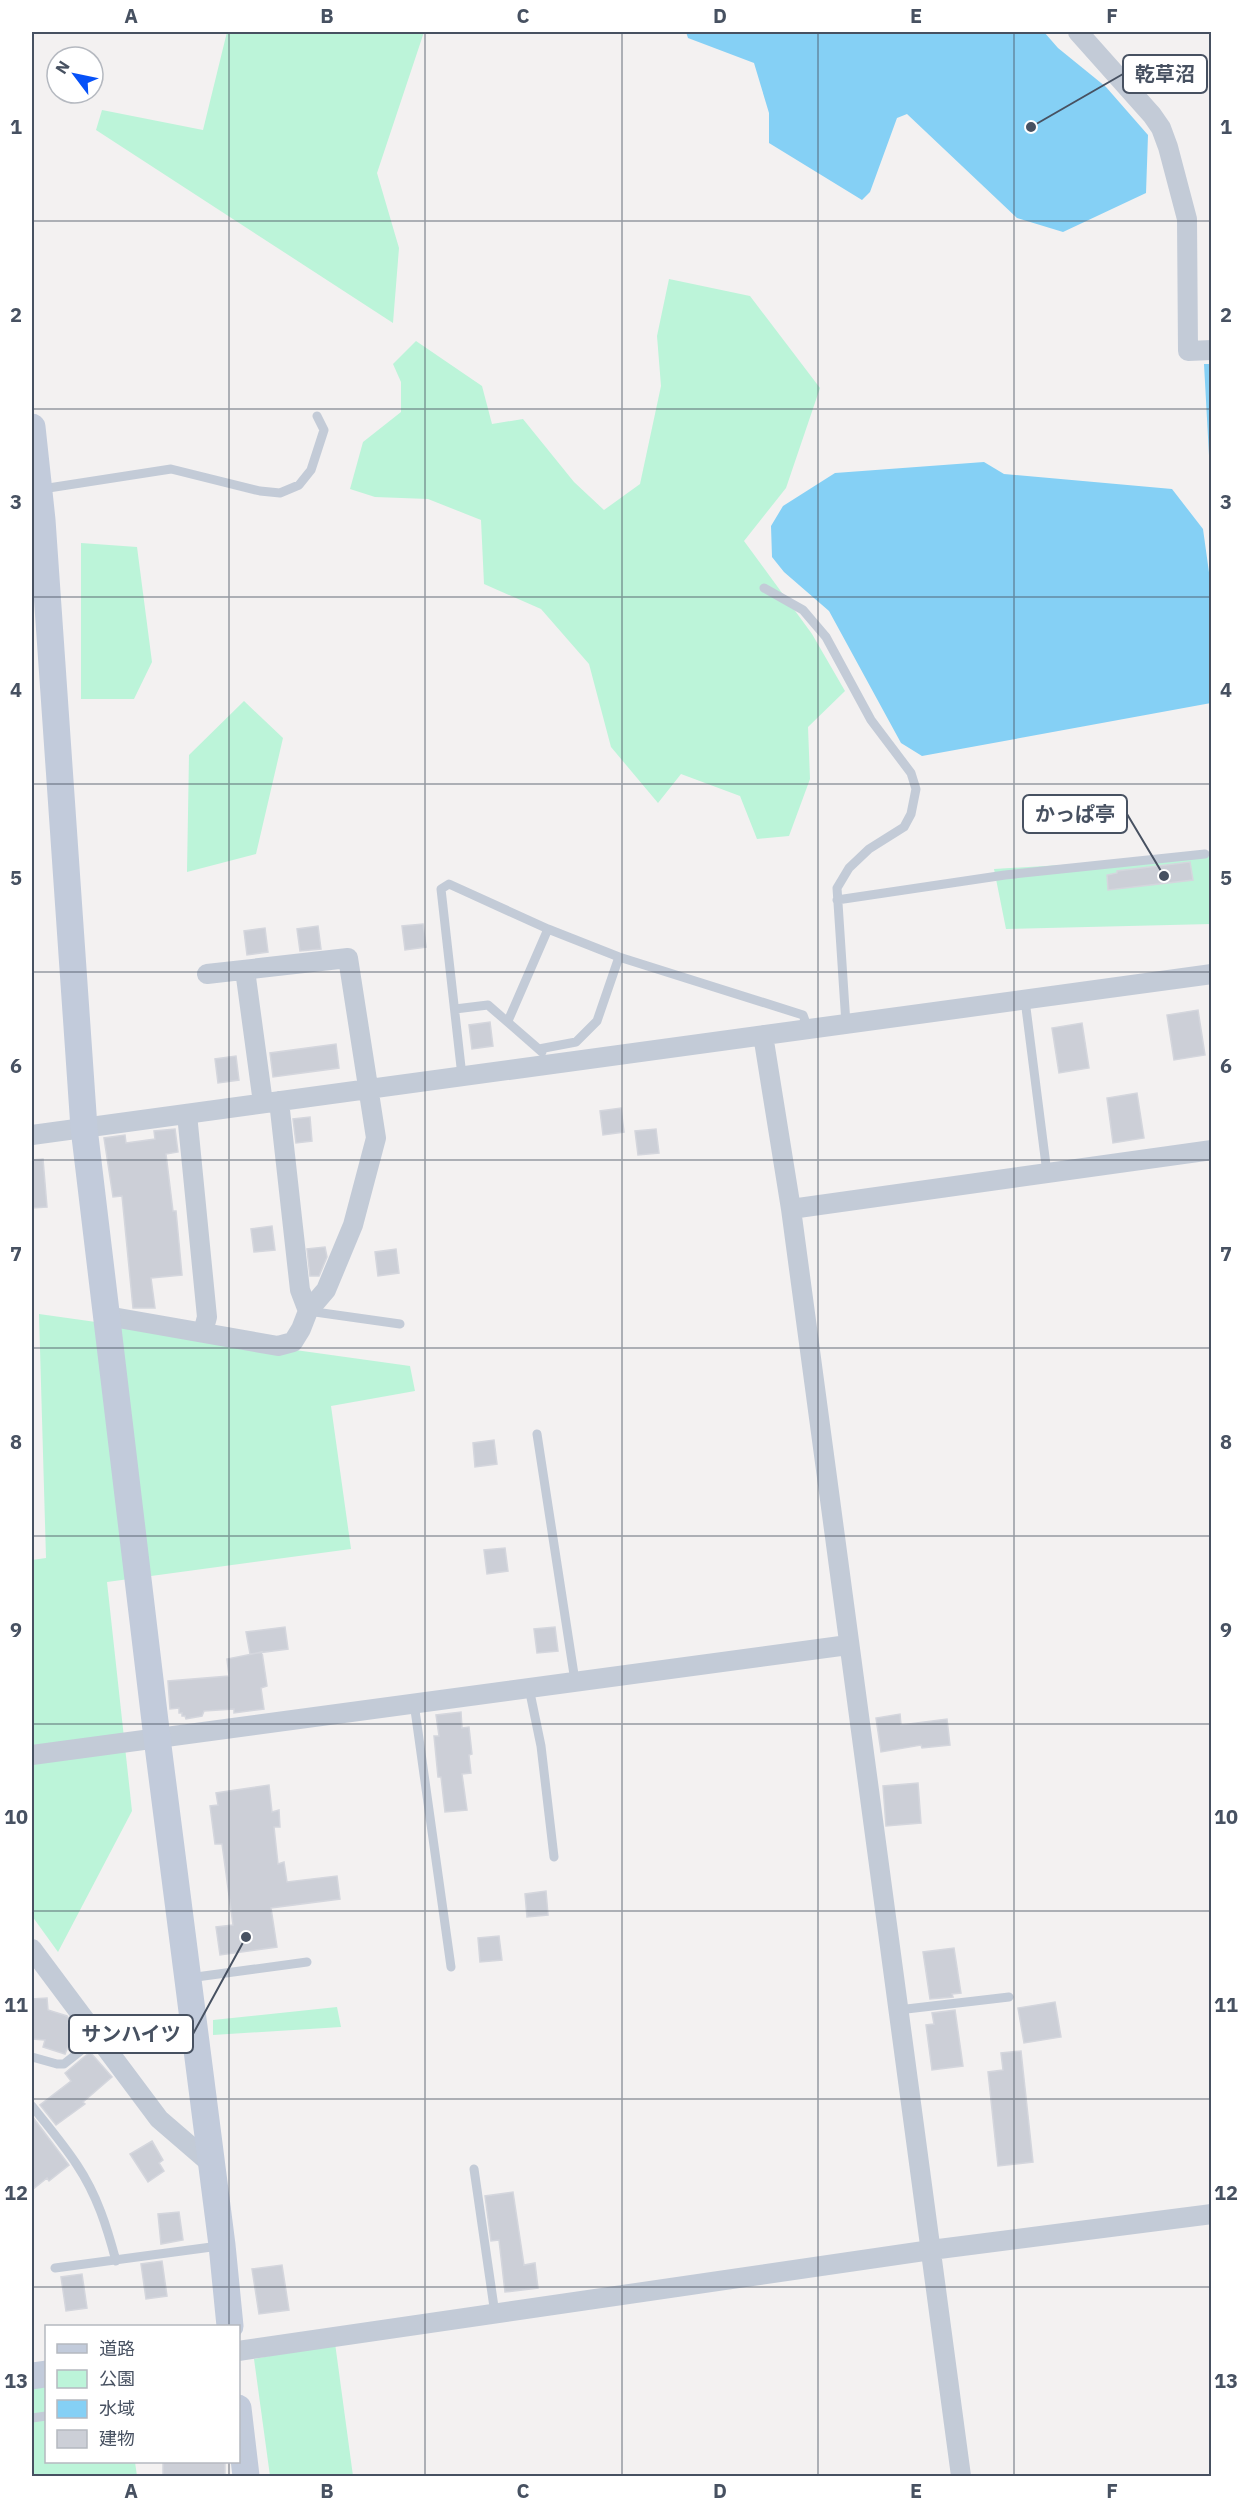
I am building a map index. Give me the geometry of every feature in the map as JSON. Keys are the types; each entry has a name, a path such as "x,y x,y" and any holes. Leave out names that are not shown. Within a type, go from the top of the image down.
{"street":[{"path":"1078,32 1131,90 1161,128 1187,219 1188,351 1212,350"},
{"path":"32,427 39,489 84,1128 157,1738 222,2245 230,2325"},
{"path":"107,1316 278,1346 293,1342 302,1329 308,1311 326,1290 353,1225 376,1138 348,958 207,974"},
{"path":"245,970 271,1102 300,1290 308,1311"},
{"path":"32,1135 1212,974"},
{"path":"763,1035 790,1209 961,2476"},
{"path":"188,1114 207,1317 203,1332"},
{"path":"790,1209 1212,1150"},
{"path":"32,1755 848,1645"},
{"path":"32,1949 159,2119 210,2163"},
{"path":"240,2351 931,2250 1212,2214"},
{"path":"240,2425 246,2476"}],"lane":[{"path":"39,489 171,469 260,491 280,493 299,485 311,470 324,430 317,416"},
{"path":"764,588 803,610 826,637 871,720 911,773 916,789 911,814 904,827 869,849 849,868 837,888 846,1024"},
{"path":"837,900 1005,875 1205,854"},
{"path":"462,1076 441,889 449,884 548,929 619,957 802,1015 808,1029"},
{"path":"508,1021 548,929"},
{"path":"539,1049 576,1041 597,1021 619,957"},
{"path":"1025,1000 1047,1173"},
{"path":"454,1009 488,1005 555,1063"},
{"path":"308,1311 400,1324"},
{"path":"537,1434 575,1681"},
{"path":"529,1688 541,1746 554,1857"},
{"path":"414,1703 451,1967"},
{"path":"187,1978 307,1962"},
{"path":"898,2010 1009,1997"},
{"path":"32,2057 64,2064 98,2037"},
{"path":"32,2106 77,2165 93,2193 106,2223 116,2261"},
{"path":"474,2169 495,2314"},
{"path":"55,2268 222,2245"}],"green space":[{"path":"227,32 424,32 377,173 399,248 393,323 96,130 102,110 203,130"},
{"path":"669,279 750,296 820,388 786,488 744,541 812,634 845,691 808,727 810,779 789,836 757,839 740,796 681,774 658,803 611,747 589,664 541,609 484,584 481,520 428,499 375,497 350,489 363,442 401,412 401,382 393,364 416,341 482,386 492,424 523,419 574,482 604,510 640,484 661,386 657,336"},
{"path":"81,543 137,547 152,662 134,699 81,699"},
{"path":"244,701 283,738 256,854 187,872 189,755"},
{"path":"1211,856 1211,924 1006,929 994,869"},
{"path":"39,1314 410,1366 415,1391 331,1406 351,1549 107,1582 132,1811 58,1952 32,1916 32,1560 46,1558"},
{"path":"337,2007 341,2027 213,2035 213,2020"},
{"path":"335,2343 353,2476 270,2476 254,2359"},
{"path":"45,2375 45,2463 135,2463 137,2476 32,2476 32,2378"}],"water":[{"path":"686,32 1044,32 1058,48 1106,87 1148,135 1146,193 1063,232 1017,218 907,114 897,118 870,192 862,200 769,143 769,113 754,63 688,38"},
{"path":"1204,364 1211,364 1211,492"},
{"path":"984,462 1004,474 1172,489 1203,529 1212,594 1211,703 922,756 901,743 829,611 784,572 772,557 771,526 783,506 835,473"}],"building":[{"path":"1190,862 1193,880 1108,890 1107,875 1117,873 1117,871"},
{"path":"423,924 426,947 405,950 402,926"},
{"path":"318,926 321,949 300,951 297,929"},
{"path":"265,928 268,952 247,955 244,931"},
{"path":"1198,1010 1205,1055 1174,1060 1167,1015"},
{"path":"490,1022 493,1046 472,1049 469,1025"},
{"path":"1082,1023 1089,1068 1059,1073 1052,1028"},
{"path":"336,1044 339,1068 273,1077 270,1053"},
{"path":"236,1056 239,1080 218,1083 215,1059"},
{"path":"1137,1093 1144,1138 1113,1143 1107,1098"},
{"path":"621,1108 624,1132 603,1135 600,1111"},
{"path":"310,1117 312,1141 296,1143 293,1119"},
{"path":"175,1129 178,1152 166,1154 173,1211 176,1211 182,1275 151,1278 155,1308 133,1308 122,1196 113,1197 104,1138 125,1135 126,1143 155,1139 154,1131"},
{"path":"656,1129 659,1153 638,1155 635,1131"},
{"path":"43,1159 47,1207 32,1208 32,1160"},
{"path":"272,1226 275,1250 254,1252 251,1229"},
{"path":"325,1247 327,1257 319,1276 310,1276 307,1249"},
{"path":"396,1249 399,1273 378,1276 375,1252"},
{"path":"494,1440 497,1464 475,1467 473,1443"},
{"path":"505,1548 508,1571 487,1574 484,1550"},
{"path":"285,1627 288,1649 250,1654 246,1632"},
{"path":"555,1627 558,1651 537,1653 534,1629"},
{"path":"262,1652 267,1686 261,1688 264,1709 234,1713 234,1709 204,1711 202,1716 186,1719 182,1713 179,1713 179,1708 170,1709 168,1681 229,1676 227,1659"},
{"path":"461,1712 462,1728 469,1727 472,1754 469,1755 471,1773 462,1774 467,1810 445,1812 441,1777 438,1777 434,1736 439,1736 436,1715"},
{"path":"900,1714 901,1725 947,1719 950,1745 922,1748 921,1745 881,1752 876,1718"},
{"path":"918,1783 921,1823 886,1826 883,1786"},
{"path":"269,1785 272,1812 279,1810 280,1827 274,1827 278,1864 284,1862 287,1882 337,1876 340,1899 271,1908 277,1947 220,1955 216,1927 233,1925 222,1844 215,1844 210,1806 218,1805 216,1793"},
{"path":"546,1891 548,1915 527,1917 525,1894"},
{"path":"499,1936 502,1960 480,1962 478,1938"},
{"path":"954,1948 961,1993 952,1994 953,1997 930,1999 923,1952"},
{"path":"47,1998 48,2010 67,2016 68,2023 75,2029 65,2054 43,2047 45,2040 32,2039 32,1999"},
{"path":"1055,2002 1061,2037 1024,2043 1018,2008"},
{"path":"955,2010 963,2066 932,2070 926,2025 934,2024 932,2013"},
{"path":"1021,2051 1033,2162 998,2166 988,2072 1003,2070 1001,2053"},
{"path":"90,2052 112,2077 83,2102 85,2104 56,2125 40,2105 71,2081 65,2073"},
{"path":"32,2116 69,2165 49,2181 47,2178 32,2190"},
{"path":"152,2141 163,2160 159,2163 164,2171 148,2182 130,2154"},
{"path":"513,2192 524,2265 535,2263 538,2288 505,2292 499,2240 491,2241 485,2196"},
{"path":"179,2212 183,2240 161,2244 158,2214"},
{"path":"162,2261 167,2296 146,2299 141,2264"},
{"path":"282,2265 289,2310 259,2314 252,2269"},
{"path":"82,2274 87,2308 66,2311 61,2277"},
{"path":"163,2463 225,2463 225,2476 163,2476"}],"place":[{"name":"乾草沼","path":"1031,127"},
{"name":"かっぱ亭","path":"1164,876"},
{"name":"サンハイツ","path":"246,1937"}]}
